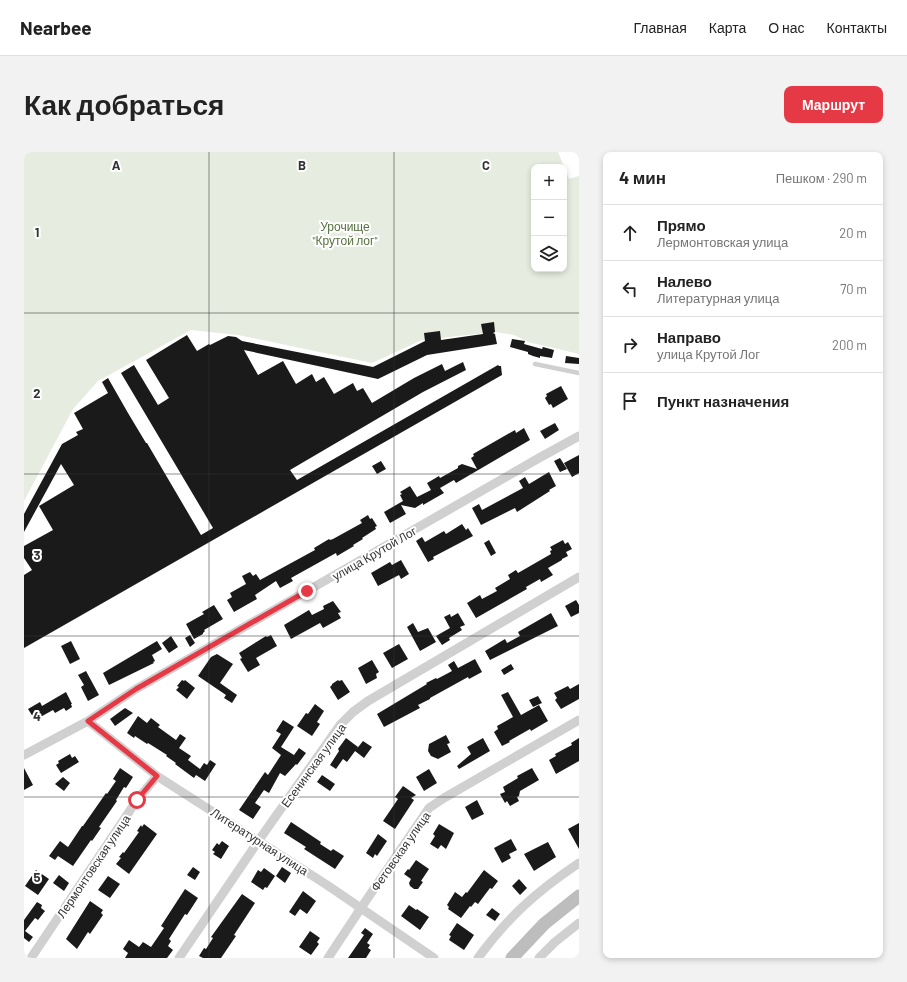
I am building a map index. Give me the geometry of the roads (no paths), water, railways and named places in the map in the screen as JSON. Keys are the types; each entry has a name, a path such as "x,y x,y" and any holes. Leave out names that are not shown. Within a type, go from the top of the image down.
{"main road":[{"path":"512,958 544,924 579,896"}],"street":[{"name":"улица Крутой Лог","path":"24,755 88,721 136,689 579,436"},
{"name":"Есенинская улица","path":"179,958 259,840 340,725 353,712 368,701 579,577"},
{"name":"Фетовская улица","path":"328,958 429,808 579,720"},
{"name":"Литературная улица","path":"88,721 157,776 259,840 434,958"},
{"name":"Лермонтовская улица","path":"31,958 137,800 157,776"},
{"path":"478,958 508,920 534,895 579,863"},
{"path":"539,958 555,942 579,923"}],"lane":[{"path":"535,364 579,374"}],"park label":[{"name":"Урочище \"Крутой лог\"","path":"345,233"}]}
